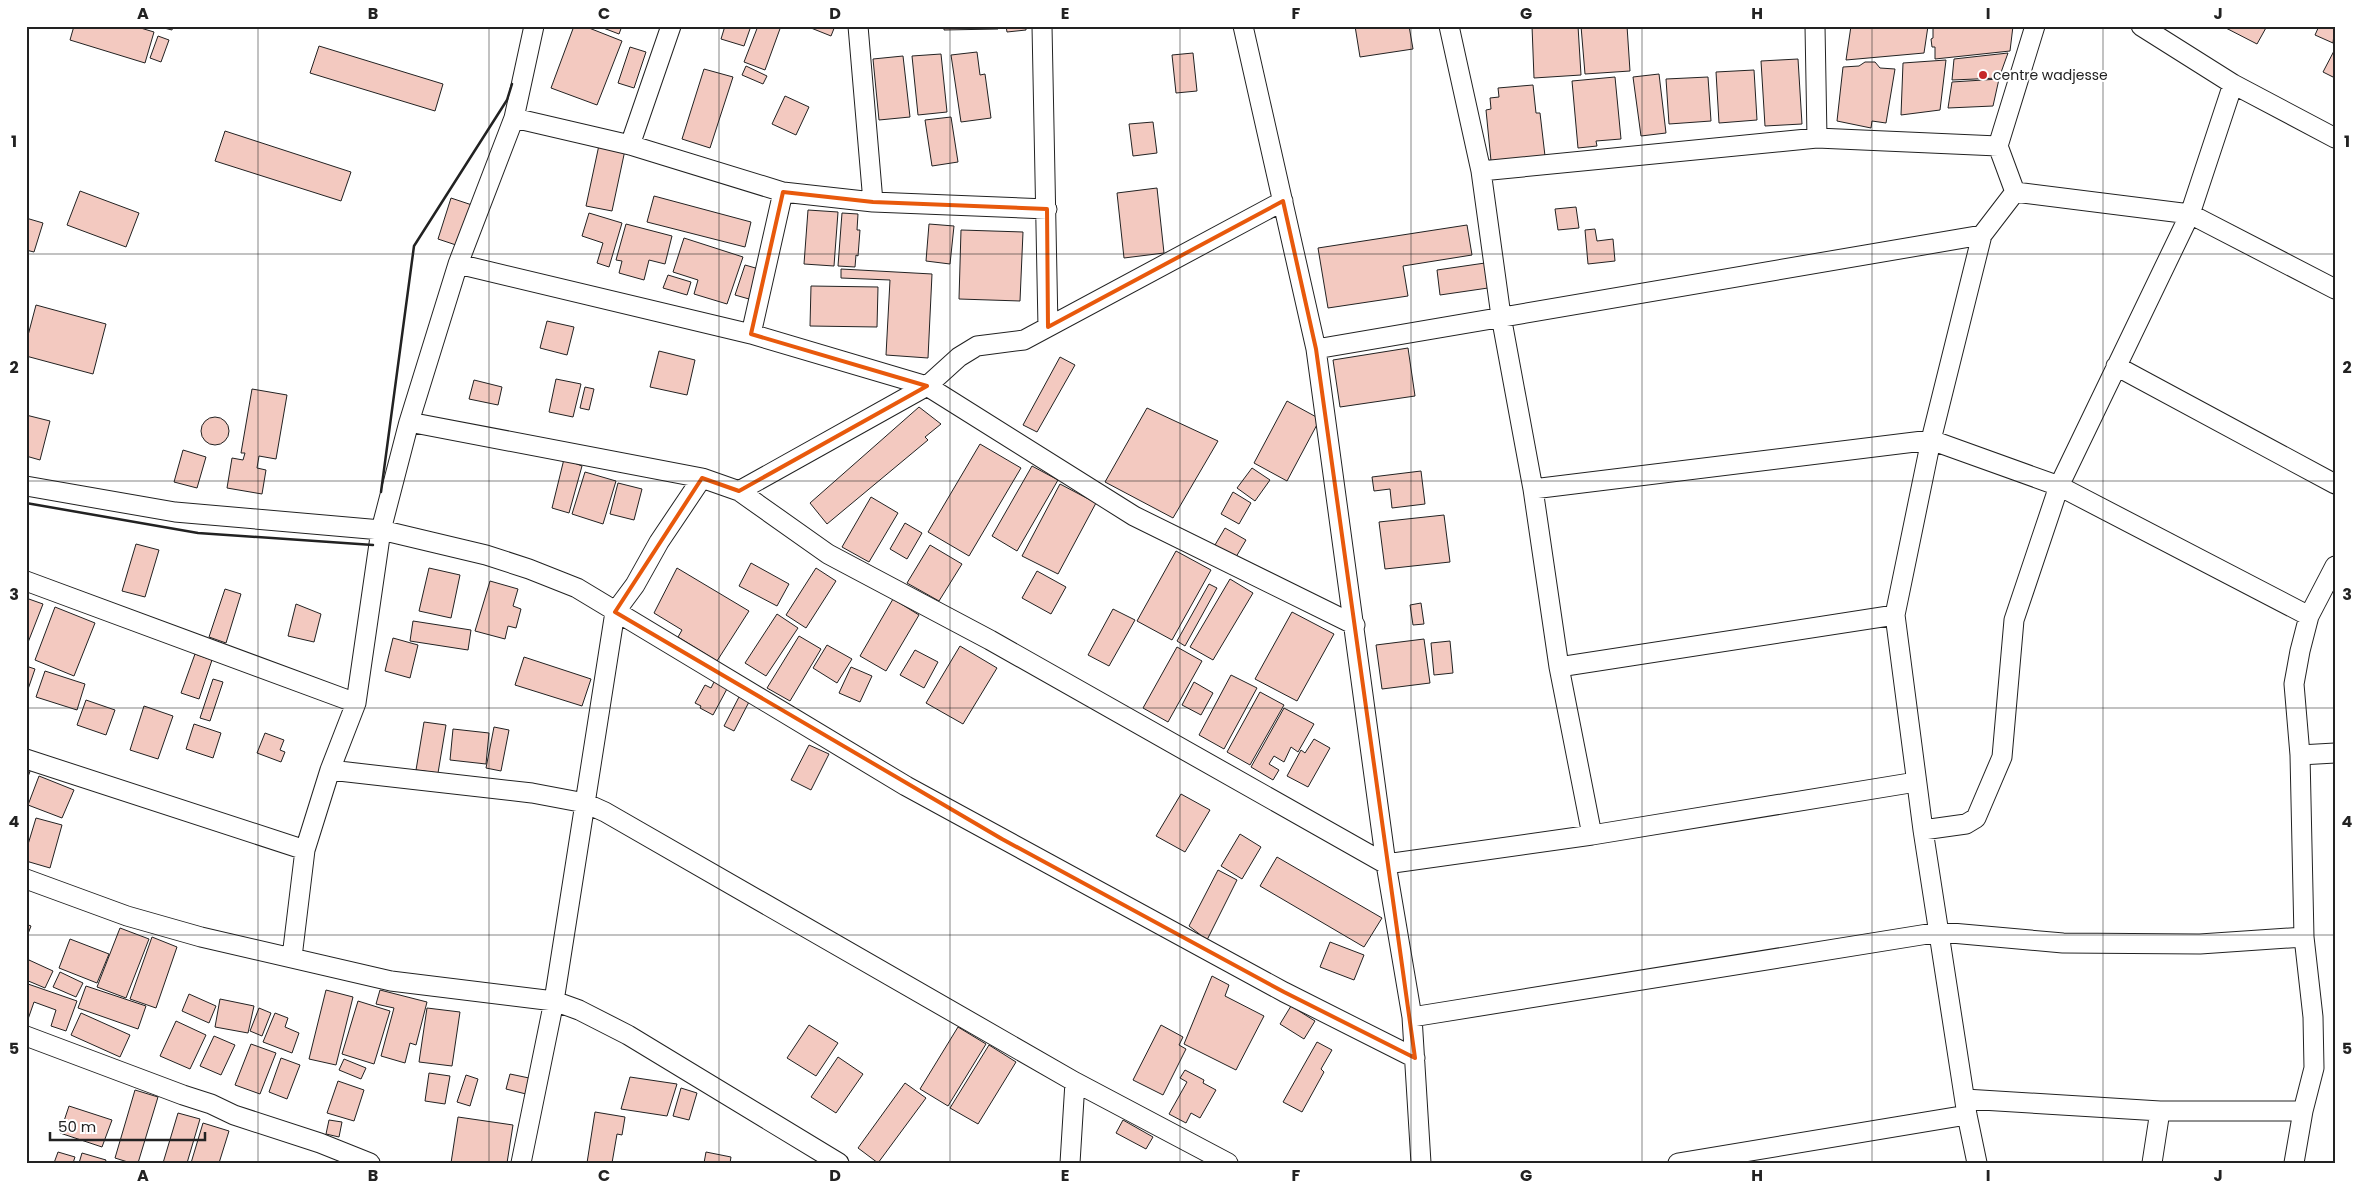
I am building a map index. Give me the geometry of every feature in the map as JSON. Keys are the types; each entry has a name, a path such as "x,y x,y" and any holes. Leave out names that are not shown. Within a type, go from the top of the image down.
{"street":[{"path":"292,957 305,850 330,770 356,703 381,530 409,422 458,264 514,118 534,26"},
{"path":"630,145 671,26"},
{"path":"858,26 873,202"},
{"path":"1048,327 1043,27 1049,26"},
{"path":"1243,26 1316,348 1386,864 1412,1017 1421,1163"},
{"path":"1449,26 1482,171 1501,316 1533,489 1559,667 1592,835"},
{"path":"1815,26 1817,138"},
{"path":"2016,192 1998,146 2035,26"},
{"path":"2141,26 2233,84 2335,138"},
{"path":"1922,830 1966,824 1976,818 2002,757 2014,620 2060,486 2190,214 2233,84"},
{"path":"514,118 630,145 783,192 873,202 1046,209"},
{"path":"1482,171 1817,138 1998,146"},
{"path":"750,334 783,192"},
{"path":"2016,192 2190,214 2335,289"},
{"path":"1977,1163 1966,1107 1940,932 1922,830 1895,615 1931,440 1982,235 2016,192"},
{"path":"739,491 927,386 959,357 977,346 1024,340 1282,201"},
{"path":"1316,348 1982,235"},
{"path":"458,264 750,334 927,386 1134,516 1355,625"},
{"path":"2116,366 2335,484"},
{"path":"409,422 702,478 739,491 828,554 990,640 1386,864 1592,835 1916,782"},
{"path":"1533,489 1931,440 2060,486 2309,616"},
{"path":"521,1163 554,1001 615,612 702,478"},
{"path":"26,486 175,512 381,530 486,555 577,588 906,786 1002,840 1284,992 1415,1058"},
{"path":"2294,1163 2303,1111 2314,1068 2313,1016 2304,937 2300,755 2294,684 2309,616 2335,566"},
{"path":"26,581 356,703"},
{"path":"1559,667 1895,615"},
{"path":"2300,755 2335,753"},
{"path":"26,758 305,850"},
{"path":"330,770 532,794 586,803 605,812 1075,1082 1220,1160"},
{"path":"26,879 127,916 201,937 391,981 554,1001 579,1010 628,1035 839,1163"},
{"path":"1412,1017 1940,932 2063,943 2200,944 2304,937"},
{"path":"26,1036 210,1104 234,1115 320,1143 370,1163"},
{"path":"1070,1163 1075,1082"},
{"path":"1678,1163 1966,1107 2160,1111 2303,1111"},
{"path":"2152,1163 2160,1111"}],"highlighted area":[{"path":"783,192 873,202 1047,209 1048,327 1283,201 1316,349 1415,1058 1284,992 1002,839 615,612 702,478 739,491 927,386 751,334"}],"building":[{"path":"74,26 134,26 154,32 145,63 70,40"},
{"path":"156,26 173,26 172,30"},
{"path":"574,26 584,26 622,41 597,105 551,88"},
{"path":"598,26 622,26 619,34"},
{"path":"725,26 751,26 744,46 721,39"},
{"path":"758,26 781,26 765,70 744,62"},
{"path":"806,26 835,26 831,36"},
{"path":"944,26 998,26 998,29 944,30"},
{"path":"1006,26 1026,26 1026,30 1007,32"},
{"path":"1355,26 1409,26 1413,49 1360,57"},
{"path":"1532,26 1578,26 1581,75 1534,78"},
{"path":"1581,26 1627,26 1630,71 1585,74"},
{"path":"1851,26 1928,26 1924,53 1846,60"},
{"path":"1933,26 2013,26 2010,51 1935,59 1935,47 1932,47 1931,39 1933,38"},
{"path":"2222,26 2267,26 2257,44"},
{"path":"2319,26 2335,26 2333,43 2315,35"},
{"path":"158,36 169,40 161,62 150,58"},
{"path":"319,46 443,84 435,111 310,73"},
{"path":"630,47 646,52 634,88 618,83"},
{"path":"2335,49 2335,78 2323,72"},
{"path":"977,52 980,75 985,74 991,118 961,122 951,55"},
{"path":"1193,53 1197,91 1176,93 1172,55"},
{"path":"2008,53 1999,78 1952,80 1954,59"},
{"path":"941,54 947,112 918,115 912,56"},
{"path":"903,56 910,117 879,120 873,59"},
{"path":"1798,59 1802,124 1765,126 1761,61"},
{"path":"1946,60 1940,110 1901,115 1903,63"},
{"path":"1865,62 1875,62 1880,68 1895,69 1886,123 1872,121 1871,128 1837,121 1843,67 1859,66"},
{"path":"746,66 767,76 763,84 742,75"},
{"path":"704,69 733,77 710,148 682,139"},
{"path":"1754,70 1757,120 1719,123 1716,72"},
{"path":"1659,74 1666,133 1641,136 1633,77"},
{"path":"1615,77 1621,139 1596,141 1597,146 1578,148 1572,81"},
{"path":"1708,77 1711,121 1669,124 1666,79"},
{"path":"1999,79 1993,106 1948,108 1952,82"},
{"path":"1533,85 1536,113 1540,113 1545,156 1491,161 1486,110 1491,109 1490,98 1499,97 1498,88"},
{"path":"785,96 809,107 796,135 772,124"},
{"path":"951,117 958,162 932,166 925,120"},
{"path":"1153,122 1157,153 1133,156 1129,124"},
{"path":"225,131 351,172 341,201 215,161"},
{"path":"599,145 625,150 612,211 586,206"},
{"path":"1157,188 1164,253 1124,258 1117,193"},
{"path":"80,191 139,213 126,247 67,225"},
{"path":"654,196 751,222 745,247 647,222"},
{"path":"451,198 472,205 459,246 438,239"},
{"path":"1576,207 1579,228 1558,230 1555,209"},
{"path":"808,210 838,212 834,266 804,264"},
{"path":"589,213 622,223 609,267 597,263 603,243 582,236"},
{"path":"842,213 858,214 857,230 860,230 855,267 838,266"},
{"path":"26,218 43,223 34,252 26,250"},
{"path":"626,224 672,236 665,264 649,260 644,280 619,273 622,261 616,260"},
{"path":"929,224 954,226 950,264 926,261"},
{"path":"1467,225 1472,255 1403,266 1408,296 1328,308 1318,248"},
{"path":"1595,229 1597,241 1613,239 1615,261 1588,264 1585,230"},
{"path":"961,230 1023,232 1020,301 959,299"},
{"path":"684,238 743,257 727,304 694,294 698,280 673,272"},
{"path":"1485,263 1488,288 1440,295 1437,270"},
{"path":"745,265 759,269 749,299 735,295"},
{"path":"841,269 932,274 928,358 886,355 890,280 841,278"},
{"path":"668,275 691,282 687,295 663,288"},
{"path":"811,286 878,287 877,327 810,326"},
{"path":"36,305 106,324 93,374 26,356 26,343"},
{"path":"547,321 574,327 567,355 540,348"},
{"path":"1408,348 1415,396 1340,407 1333,360"},
{"path":"659,351 695,360 687,395 650,387"},
{"path":"1060,357 1075,365 1037,432 1023,425"},
{"path":"556,379 581,384 573,417 549,412"},
{"path":"474,380 502,387 498,405 469,399"},
{"path":"585,387 594,389 589,410 580,408"},
{"path":"252,389 287,395 276,459 259,456 257,468 266,470 262,494 227,488 232,458 243,460 245,453 241,453"},
{"path":"1287,401 1320,419 1287,481 1254,463"},
{"path":"919,407 941,424 925,437 928,440 827,524 810,503"},
{"path":"1147,408 1218,441 1173,518 1105,482"},
{"path":"26,415 50,421 40,460 26,456"},
{"path":"215,417 225,421 229,431 225,441 215,445 205,441 201,431 205,421"},
{"path":"980,444 1021,468 969,556 928,532"},
{"path":"183,450 206,457 197,488 174,482"},
{"path":"564,459 582,466 569,513 552,508"},
{"path":"1032,466 1058,480 1017,551 992,536"},
{"path":"1252,468 1270,480 1255,501 1237,488"},
{"path":"1421,471 1425,504 1392,508 1390,489 1374,491 1372,477"},
{"path":"585,472 616,481 603,524 572,514"},
{"path":"618,483 642,489 634,520 610,514"},
{"path":"1060,484 1096,503 1058,574 1022,556"},
{"path":"1233,492 1251,503 1239,524 1221,514"},
{"path":"871,497 898,513 869,562 842,547"},
{"path":"1444,515 1450,562 1385,569 1379,522"},
{"path":"905,523 922,533 907,559 890,549"},
{"path":"1225,528 1246,540 1233,562 1212,550"},
{"path":"136,544 159,550 145,597 122,591"},
{"path":"930,545 962,564 939,601 907,583"},
{"path":"1176,551 1211,570 1172,640 1137,621"},
{"path":"751,563 789,584 777,606 739,586"},
{"path":"429,568 460,575 451,618 419,611"},
{"path":"677,568 749,611 717,661 678,637 682,630 654,613"},
{"path":"816,568 836,581 806,628 786,615"},
{"path":"1037,571 1066,587 1051,614 1022,598"},
{"path":"1230,579 1253,593 1213,660 1190,647"},
{"path":"490,581 518,589 513,606 521,609 516,628 508,626 505,639 475,631"},
{"path":"1209,584 1217,588 1185,646 1177,641"},
{"path":"225,589 241,594 226,643 209,637"},
{"path":"26,598 43,604 27,645 26,644"},
{"path":"893,599 919,615 886,671 860,656"},
{"path":"1421,603 1424,624 1413,625 1410,605"},
{"path":"296,604 321,614 314,642 288,636"},
{"path":"55,607 95,623 74,676 35,660"},
{"path":"1113,609 1135,620 1109,666 1088,655"},
{"path":"1292,612 1334,634 1297,701 1255,679"},
{"path":"777,614 798,628 766,676 745,663"},
{"path":"413,621 471,630 468,650 410,641"},
{"path":"799,636 821,649 790,701 767,688"},
{"path":"393,638 418,645 410,678 385,671"},
{"path":"1424,639 1430,683 1382,689 1376,645"},
{"path":"1450,641 1453,673 1434,675 1431,643"},
{"path":"827,645 852,659 837,683 813,668"},
{"path":"960,646 997,668 963,724 926,703"},
{"path":"1177,647 1202,661 1168,722 1143,708"},
{"path":"915,650 938,662 924,688 900,675"},
{"path":"195,654 212,660 199,699 181,693"},
{"path":"524,657 591,679 582,706 515,685"},
{"path":"26,666 35,669 26,695"},
{"path":"851,667 872,676 860,702 839,693"},
{"path":"45,671 85,684 77,710 36,697"},
{"path":"1231,675 1257,688 1224,749 1199,735"},
{"path":"213,679 223,682 210,721 200,718"},
{"path":"715,680 728,687 713,715 695,703 705,685 711,688"},
{"path":"1194,682 1213,693 1201,715 1182,705"},
{"path":"1260,692 1284,705 1250,765 1227,752"},
{"path":"740,695 750,700 734,731 724,726"},
{"path":"86,700 115,710 106,735 77,725"},
{"path":"144,706 173,716 158,759 130,750"},
{"path":"1284,708 1314,724 1298,752 1291,747 1284,762 1274,756 1269,764 1279,770 1273,780 1251,767"},
{"path":"424,722 446,725 438,773 416,770"},
{"path":"194,724 221,733 213,758 186,749"},
{"path":"494,727 509,730 501,771 486,768"},
{"path":"453,729 489,733 486,764 450,760"},
{"path":"265,733 284,740 280,750 285,752 281,762 257,753"},
{"path":"1314,739 1330,748 1308,787 1287,776 1301,750 1305,753"},
{"path":"809,745 829,754 811,790 791,780"},
{"path":"26,763 32,766 26,782"},
{"path":"39,776 74,790 62,818 28,805"},
{"path":"1181,794 1210,810 1185,852 1156,836"},
{"path":"36,818 62,825 50,868 26,861 26,851"},
{"path":"1240,834 1261,847 1242,879 1221,866"},
{"path":"1277,857 1382,918 1364,947 1260,886"},
{"path":"1218,870 1237,880 1207,940 1189,926"},
{"path":"26,924 31,926 26,939"},
{"path":"120,928 149,939 126,998 97,987"},
{"path":"152,937 177,947 156,1008 130,999"},
{"path":"70,939 109,954 97,983 59,968"},
{"path":"1330,942 1364,955 1354,980 1320,967"},
{"path":"29,960 53,971 45,988 26,980 26,965"},
{"path":"60,972 83,983 76,997 53,987"},
{"path":"1212,976 1229,985 1225,996 1264,1016 1236,1070 1184,1044"},
{"path":"28,984 77,1001 66,1031 51,1026 56,1010 34,1002 26,1025"},
{"path":"86,986 146,1006 138,1029 78,1008"},
{"path":"326,990 353,997 336,1065 309,1059"},
{"path":"380,990 427,1002 416,1045 410,1043 405,1063 381,1056 394,1008 376,1004"},
{"path":"189,994 216,1006 209,1023 182,1011"},
{"path":"220,999 254,1006 248,1033 215,1027"},
{"path":"358,1001 390,1011 374,1064 342,1054"},
{"path":"1291,1006 1315,1021 1304,1039 1280,1024"},
{"path":"259,1008 271,1013 262,1036 250,1031"},
{"path":"427,1008 460,1012 452,1066 419,1062"},
{"path":"81,1013 130,1035 120,1057 71,1035"},
{"path":"275,1013 288,1018 285,1027 299,1033 292,1053 263,1042"},
{"path":"176,1021 206,1035 190,1069 160,1056"},
{"path":"809,1025 838,1043 816,1076 787,1058"},
{"path":"1161,1025 1183,1037 1179,1045 1186,1049 1163,1095 1133,1080"},
{"path":"958,1027 986,1044 948,1106 920,1089"},
{"path":"214,1036 235,1045 221,1075 200,1066"},
{"path":"1317,1042 1332,1050 1321,1069 1324,1072 1302,1112 1283,1102"},
{"path":"251,1044 276,1053 260,1094 235,1085"},
{"path":"989,1045 1016,1062 978,1124 950,1108"},
{"path":"838,1057 863,1074 836,1113 811,1097"},
{"path":"281,1058 300,1065 287,1099 269,1092"},
{"path":"344,1059 366,1068 361,1079 339,1070"},
{"path":"1185,1070 1204,1080 1203,1083 1216,1090 1200,1118 1191,1113 1186,1123 1169,1114 1187,1082 1180,1078"},
{"path":"429,1073 450,1076 445,1104 425,1101"},
{"path":"510,1074 529,1078 526,1094 506,1089"},
{"path":"466,1075 478,1079 470,1106 457,1102"},
{"path":"630,1077 677,1084 667,1116 621,1109"},
{"path":"338,1081 364,1090 354,1121 327,1113"},
{"path":"905,1083 926,1098 878,1163 858,1148"},
{"path":"681,1088 697,1093 689,1120 673,1116"},
{"path":"135,1090 158,1097 138,1163 131,1163 115,1158"},
{"path":"69,1106 112,1120 102,1147 60,1133"},
{"path":"595,1112 625,1117 622,1135 617,1134 612,1163 587,1163"},
{"path":"178,1113 200,1119 187,1163 163,1163"},
{"path":"458,1117 513,1125 507,1163 451,1163"},
{"path":"329,1120 342,1122 339,1137 326,1134"},
{"path":"1123,1120 1153,1137 1146,1149 1116,1133"},
{"path":"203,1123 229,1131 219,1163 191,1163"},
{"path":"58,1152 75,1157 73,1163 54,1163"},
{"path":"706,1152 731,1157 730,1163 704,1163"},
{"path":"82,1153 106,1160 105,1163 79,1163"}],"wall":[{"path":"381,492 414,246 507,100 512,84"},
{"path":"26,503 198,533 373,545"}],"place":[{"name":"centre wadjesse","path":"1983,75"}]}
